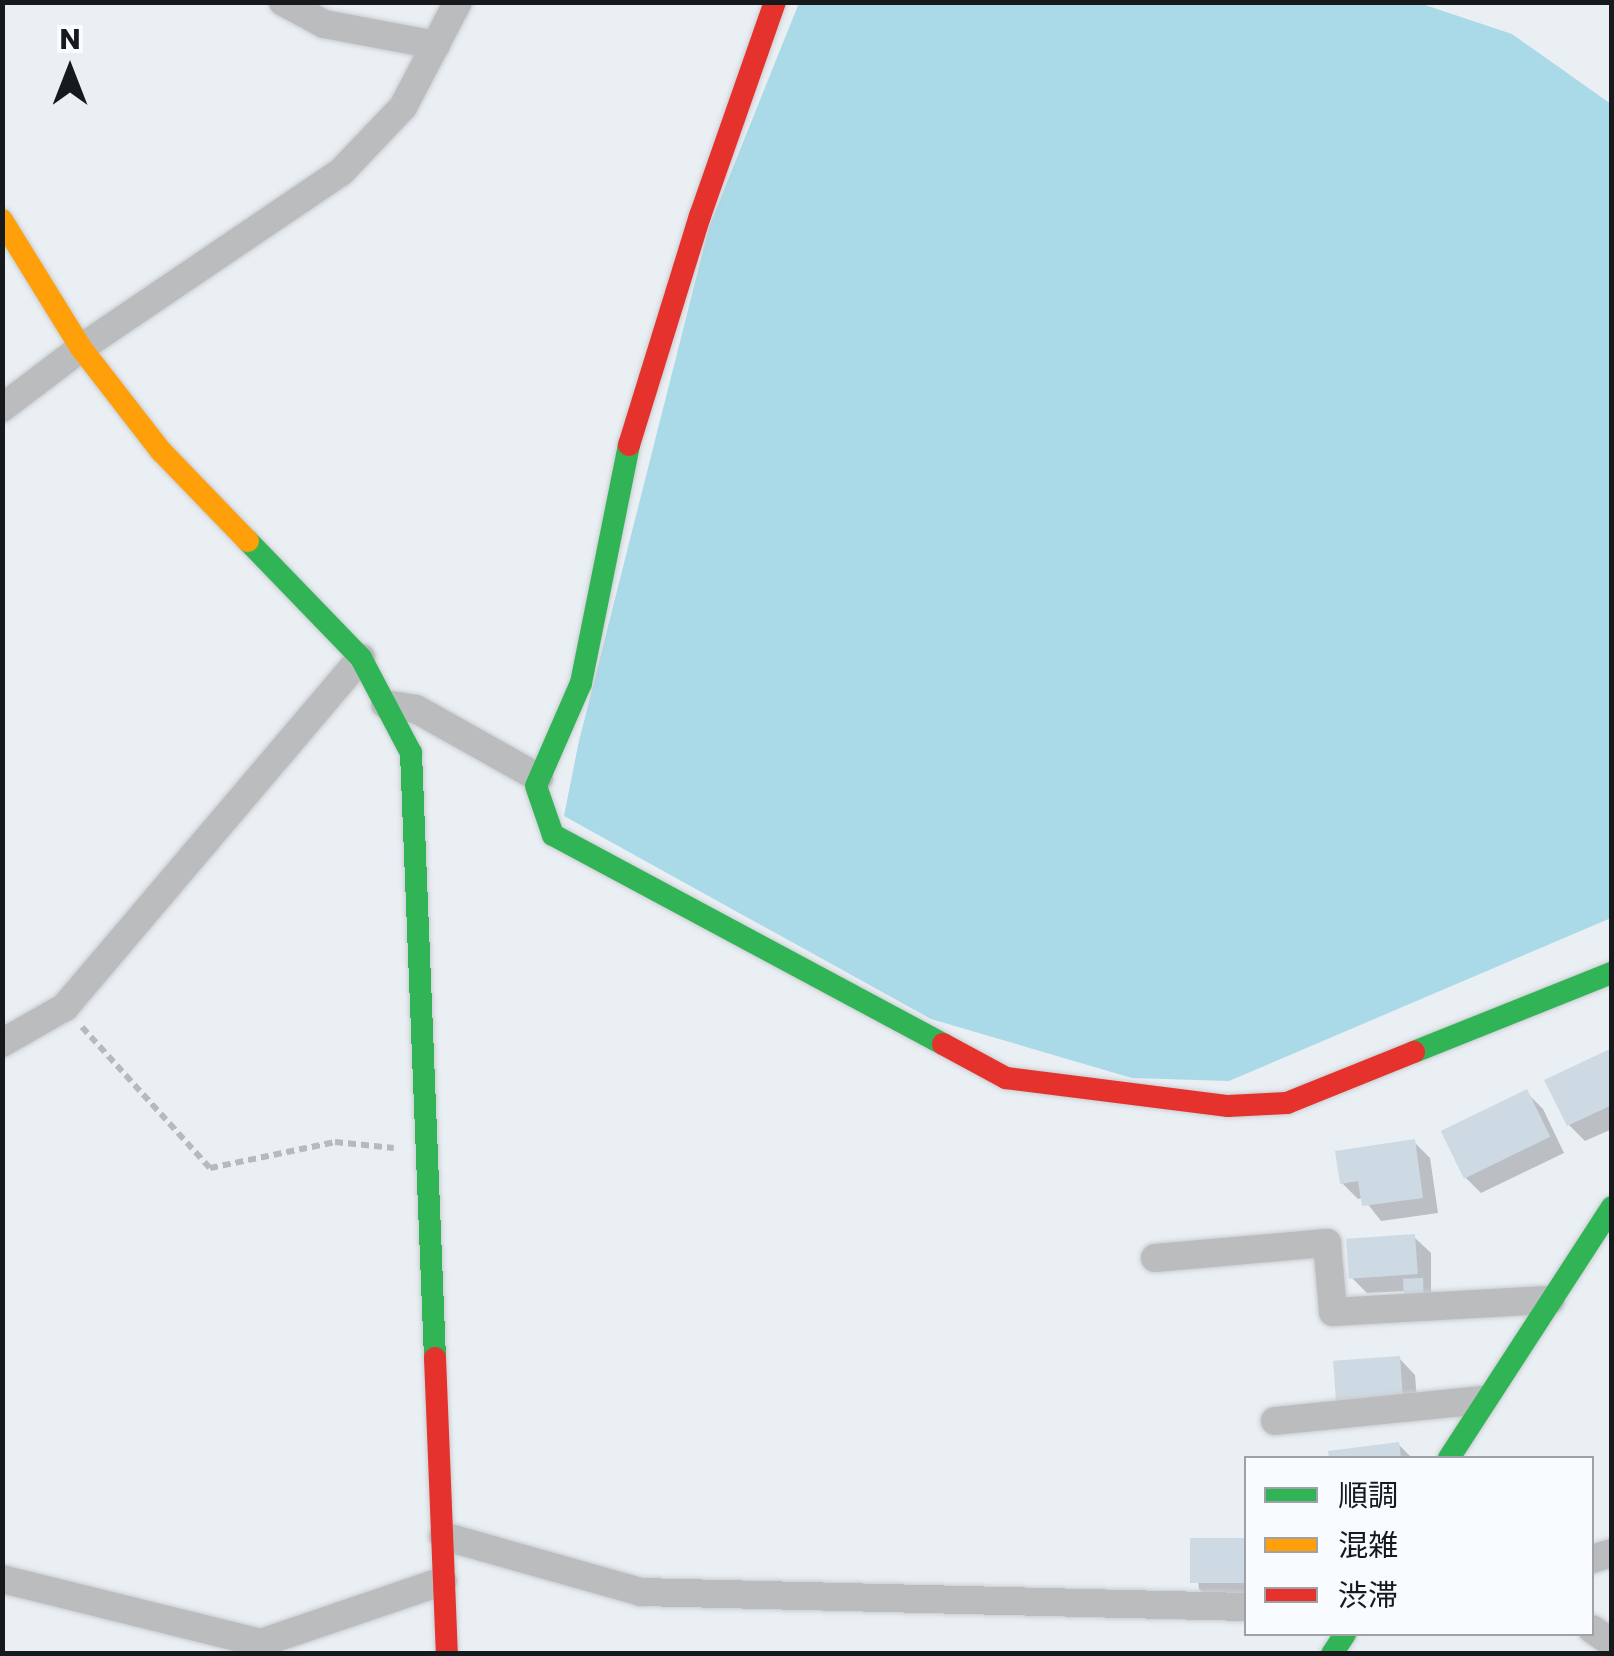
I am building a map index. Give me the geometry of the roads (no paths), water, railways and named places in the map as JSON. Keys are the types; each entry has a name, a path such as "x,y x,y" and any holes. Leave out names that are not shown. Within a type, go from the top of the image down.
{"street":[{"path":"282,2 324,24 436,45"},
{"path":"2,408 80,348 341,172 403,107 458,2"},
{"path":"775,2 700,216 626,455 580,683 536,786 553,835 1006,1078 1228,1106 1287,1103 1612,973"},
{"path":"2,220 80,348 161,451 361,658 411,753 447,1654"},
{"path":"2,1042 65,1007 361,658"},
{"path":"385,704 416,709 539,778"},
{"path":"1450,1456 1612,1207"},
{"path":"1154,1258 1327,1244 1332,1312 1551,1300"},
{"path":"1275,1421 1483,1400"},
{"path":"443,1536 642,1592 1244,1607"},
{"path":"2,1580 261,1643 443,1581"}],"water":[{"path":"799,3 1419,3 1512,34 1611,104 1611,918 1229,1081 1132,1078 931,1019 564,816 579,741 709,227"}]}
